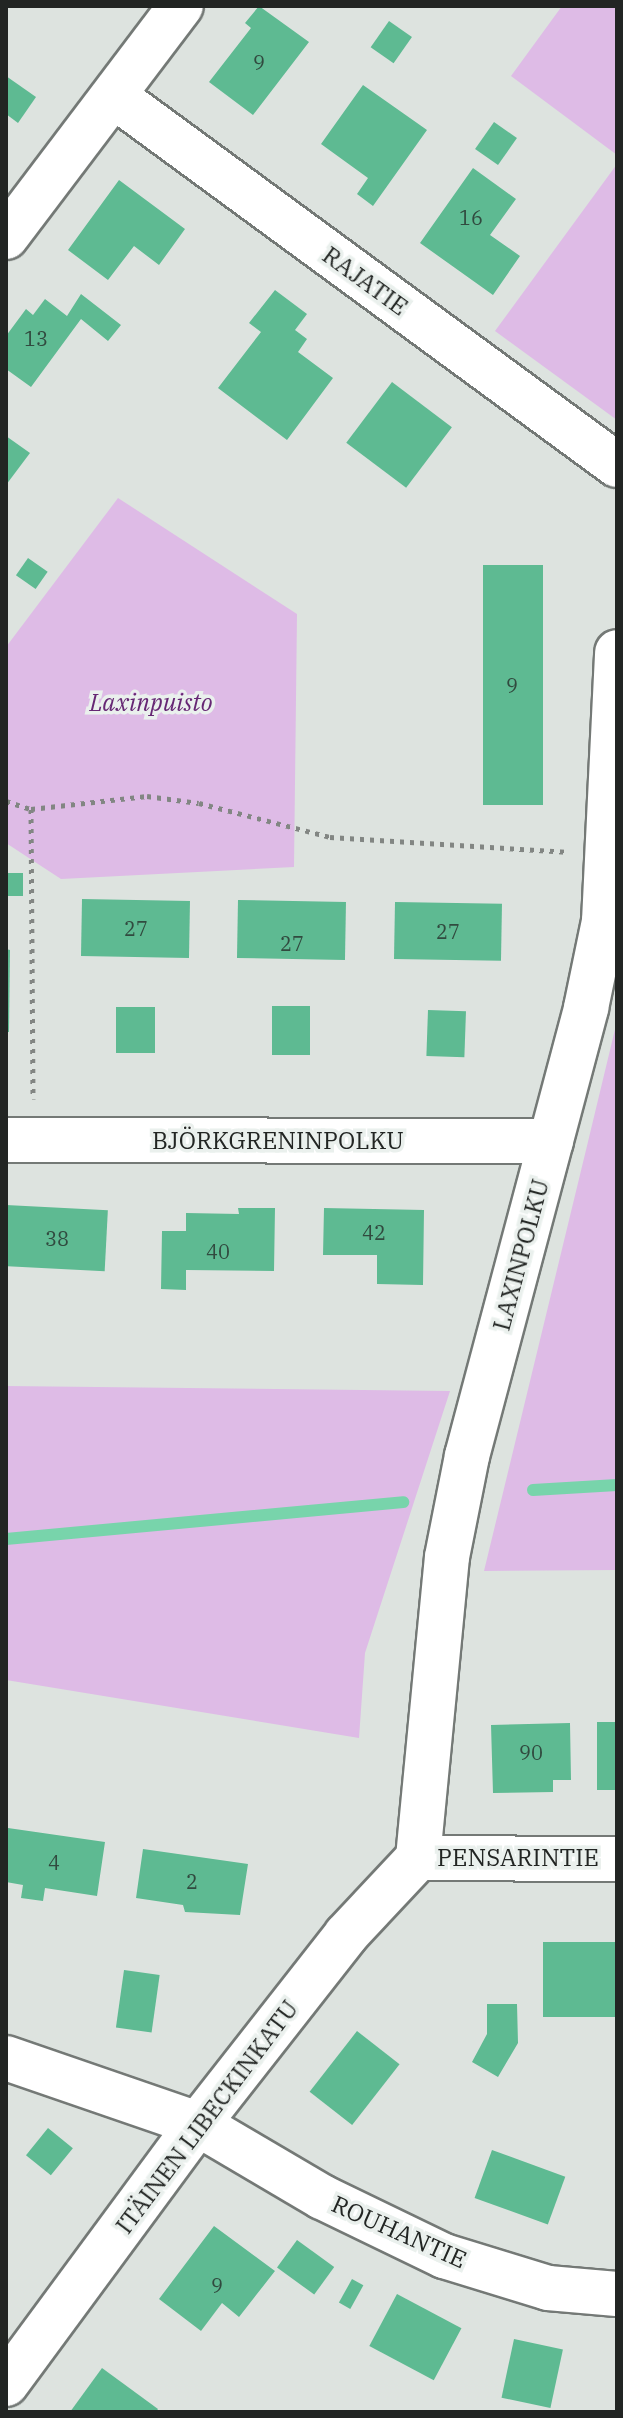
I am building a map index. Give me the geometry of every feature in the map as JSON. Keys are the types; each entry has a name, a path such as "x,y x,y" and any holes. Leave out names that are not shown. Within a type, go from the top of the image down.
{"street":[{"path":"6,237 181,6"},
{"name":"RAJATIE","path":"114,96 617,465"},
{"name":"LAXINPOLKU","path":"418,1858 447,1557 467,1456 551,1141 601,935 608,855 617,652"},
{"name":"BJÖRKGRENINPOLKU","path":"19,1140 551,1141"},
{"name":"PENSARINTIE","path":"418,1858 617,1859"},
{"name":"ITÄINEN LIBECKINKATU","path":"6,2384 198,2124 346,1935 418,1858"},
{"name":"ROUHANTIE","path":"6,2058 198,2124 322,2197 444,2256 548,2288 617,2294"}],"path":[{"path":"6,801 31,809 147,796 199,803 330,837 608,855"},
{"path":"19,1140 31,809"}],"green space":[{"path":"562,6 617,6 617,155 511,76"},
{"path":"617,164 617,420 495,331"},
{"name":"Laxinpuisto","path":"118,498 297,614 294,867 61,879 6,843 6,647"},
{"path":"617,1021 617,1570 484,1571 586,1150"},
{"path":"6,1386 450,1391 365,1653 359,1738 6,1680"}],"building":[{"path":"259,6 309,42 253,115 209,82 251,28 245,23"},
{"path":"389,21 412,37 394,63 371,47"},
{"path":"6,76 36,97 18,123 6,114"},
{"path":"363,85 427,130 373,206 357,194 368,178 321,144"},
{"path":"494,122 517,138 498,165 475,149"},
{"path":"473,168 516,199 490,235 520,256 493,295 420,243"},
{"path":"119,180 185,229 159,265 134,246 108,280 68,250"},
{"path":"275,290 307,314 295,330 307,339 298,352 333,378 287,440 218,388 261,332 249,323"},
{"path":"81,294 121,325 108,341 81,319 31,387 6,369 6,336 26,309 33,315 45,299 67,316"},
{"path":"392,382 452,427 406,488 346,443"},
{"path":"6,436 30,453 6,485"},
{"path":"28,558 48,572 36,589 16,575"},
{"path":"483,565 543,565 543,805 483,805"},
{"path":"6,873 23,873 23,896 6,896"},
{"path":"82,899 190,901 189,958 81,956"},
{"path":"238,900 346,902 345,960 237,958"},
{"path":"395,902 502,904 501,961 394,959"},
{"path":"6,949 10,950 9,1032 6,1032"},
{"path":"272,1006 310,1006 310,1055 272,1055"},
{"path":"116,1007 155,1007 155,1053 116,1053"},
{"path":"428,1010 466,1011 464,1057 426,1056"},
{"path":"6,1205 108,1210 105,1271 6,1266"},
{"path":"238,1208 275,1208 274,1271 186,1270 186,1290 161,1289 162,1231 186,1231 186,1213 239,1214"},
{"path":"324,1208 424,1210 423,1285 377,1284 377,1255 323,1255"},
{"path":"597,1722 617,1722 617,1790 597,1790"},
{"path":"570,1723 571,1780 553,1780 553,1792 493,1793 491,1725"},
{"path":"8,1828 105,1842 97,1896 45,1888 43,1901 21,1898 23,1885 6,1882"},
{"path":"143,1849 248,1864 240,1915 185,1912 183,1905 136,1898"},
{"path":"543,1942 617,1942 617,2017 543,2017"},
{"path":"124,1970 160,1975 152,2032 116,2027"},
{"path":"487,2004 517,2004 518,2043 498,2077 472,2062 487,2034"},
{"path":"357,2031 400,2064 352,2125 310,2092"},
{"path":"48,2128 73,2148 51,2175 26,2155"},
{"path":"492,2150 565,2177 548,2225 475,2198"},
{"path":"214,2226 275,2271 239,2317 222,2303 201,2331 159,2299"},
{"path":"297,2240 334,2267 314,2295 277,2268"},
{"path":"352,2279 363,2285 350,2309 339,2303"},
{"path":"397,2294 461,2328 434,2380 369,2346"},
{"path":"514,2339 563,2349 550,2408 502,2398"},
{"path":"102,2368 158,2409 156,2412 70,2412"}],"waterway":[{"path":"533,1490 617,1485"},
{"path":"6,1539 403,1502"}]}
